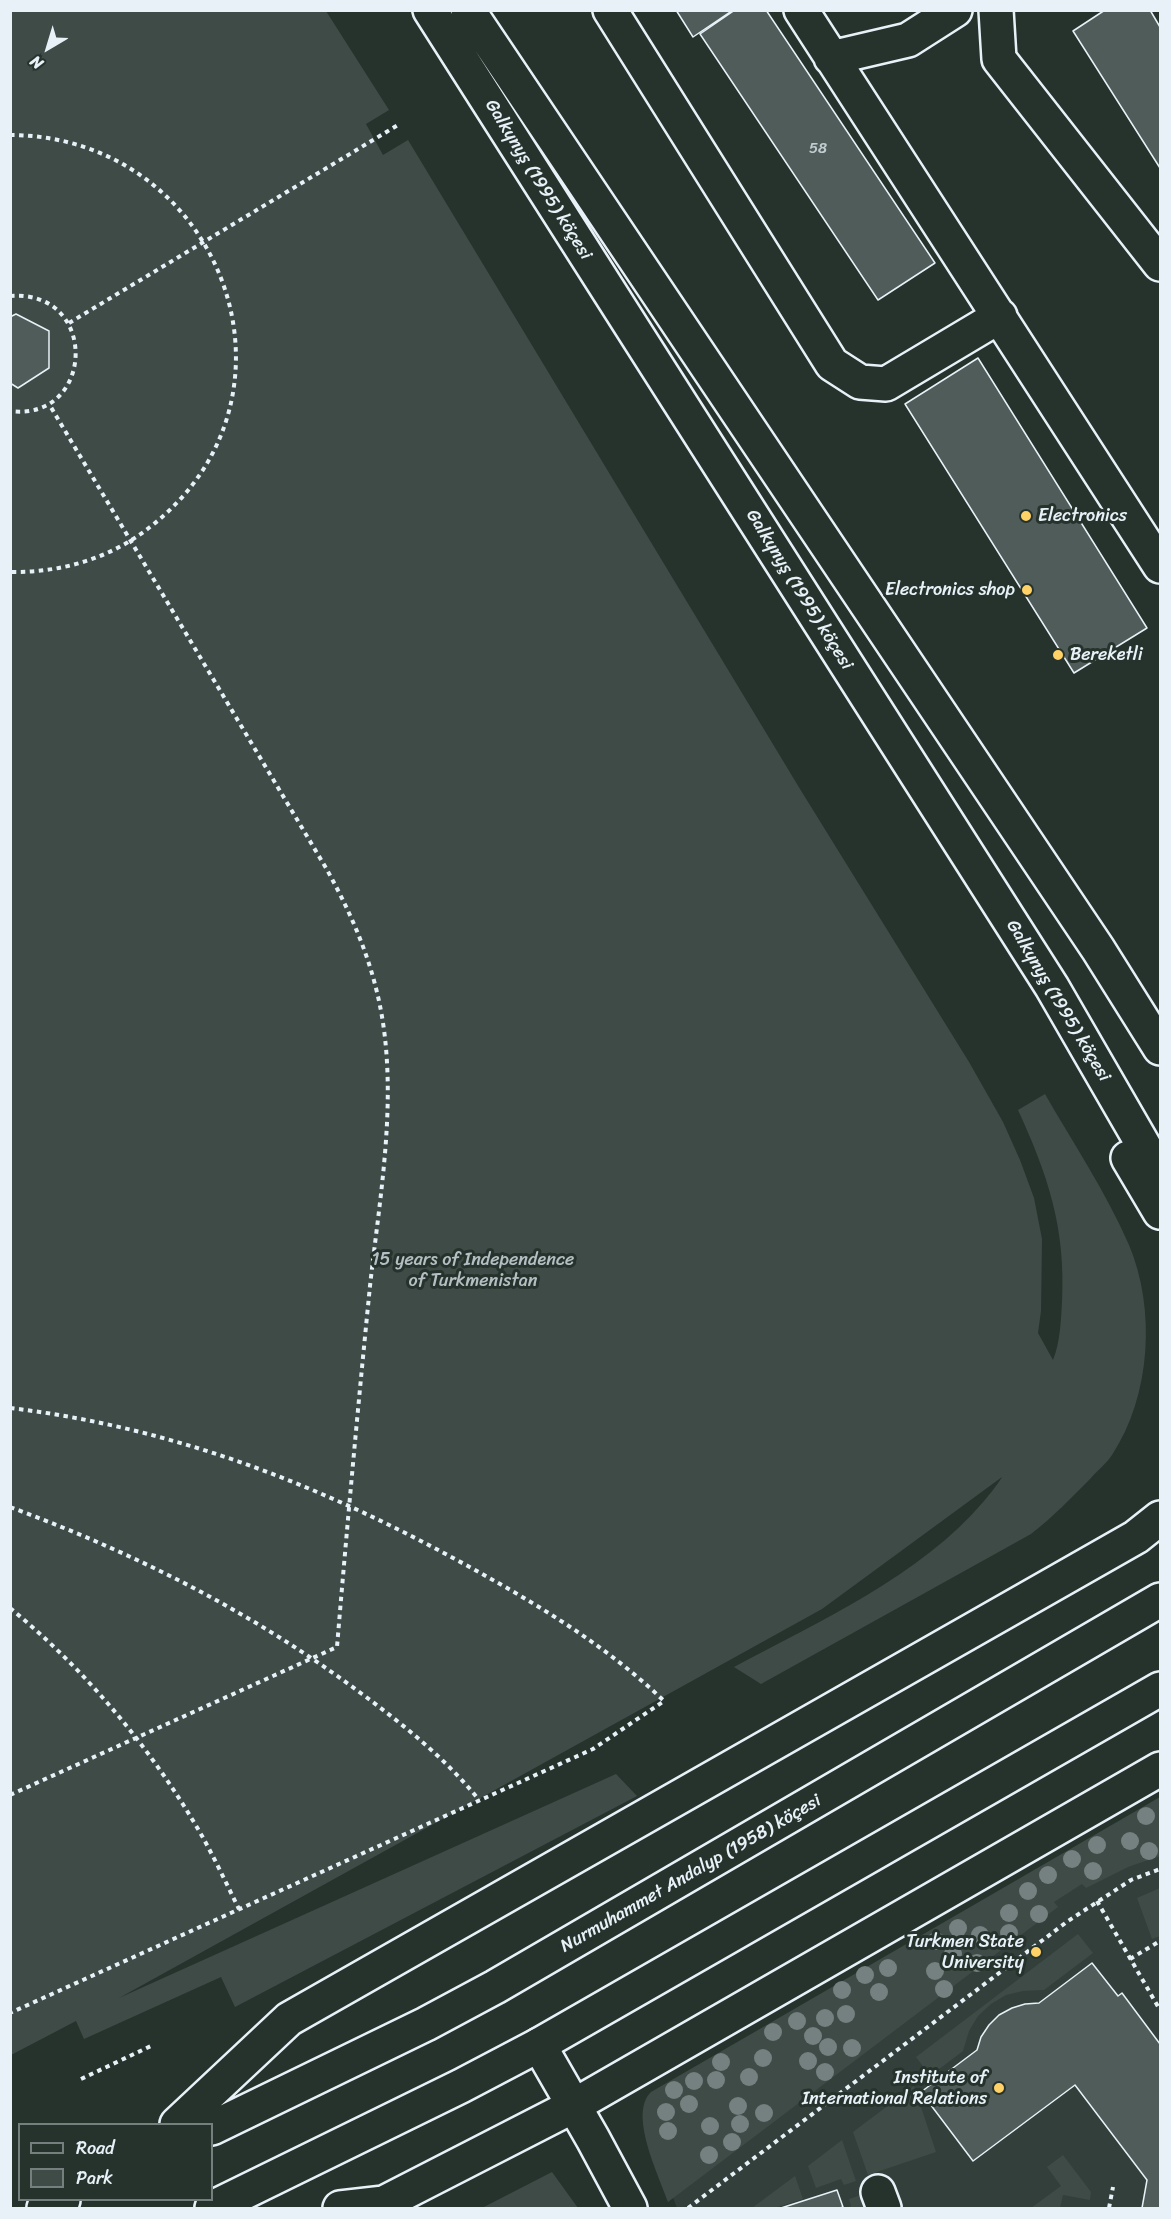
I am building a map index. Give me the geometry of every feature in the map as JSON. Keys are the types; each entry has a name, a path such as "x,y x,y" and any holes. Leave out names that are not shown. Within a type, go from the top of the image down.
{"main road":[{"name":"Galkynyş (1995) köçesi","path":"430,10 1052,987 1161,1174"},
{"name":"Galkynyş (1995) köçesi","path":"468,10 1092,939 1161,1048"},
{"path":"610,10 832,364 860,382 886,384 1000,316"},
{"path":"801,10 1161,566"},
{"path":"831,58 908,40 955,10"},
{"path":"996,10 999,59 1161,264"},
{"path":"1052,987 1086,1086 1161,1212"},
{"path":"178,2123 289,2019 1148,1527 1161,1500"},
{"name":"Nurmuhammet Andalyp (1958) köçesi","path":"213,2128 495,1988 1161,1600"},
{"path":"212,2208 461,2086 539,2045 1161,1689"},
{"path":"340,2208 384,2203 574,2105 1161,1769"},
{"path":"539,2045 630,2208"},
{"path":"44,2208 59,2201"}],"path":[{"path":"69,323 398,125"},
{"path":"10,135 37,136 87,146 118,160 154,183 189,220 204,242 225,287 235,337 236,363 228,413 209,460 195,481 161,519 130,540 96,558 72,566 10,572"},
{"path":"10,296 23,295 41,299 57,309 69,323 76,340 77,359 73,377 63,392 49,404 32,411 10,411"},
{"path":"10,1795 337,1647 386,1130 387,1069 378,996 368,958 350,911 49,404"},
{"path":"10,1408 48,1412 147,1432 237,1460 349,1506 445,1553 549,1614 598,1646 647,1684 664,1701 593,1749 10,2013"},
{"path":"10,1507 106,1544 156,1567 259,1623 387,1712 459,1775 479,1800"},
{"path":"10,1608 72,1665 136,1739 192,1818 239,1909"},
{"path":"688,2208 1096,1901 1131,1880 1161,1869"},
{"path":"1096,1901 1161,2010"},
{"path":"1130,1959 1161,1941"},
{"path":"81,2079 151,2046"},
{"path":"1109,2208 1113,2187"}],"shaded area":[{"name":"Turkmen State University","path":"1160,1811 1160,2208 677,2208 648,2132"}],"green space":[{"name":"15 years of Independence of Turkmenistan","path":"11,11 326,11 389,110 366,124 383,155 408,140 800,789 969,1062 1003,1122 1034,1198 1042,1239 1041,1311 1038,1333 1053,1360 1059,1339 1062,1302 1058,1226 1046,1180 1018,1110 1045,1094 1100,1187 1129,1245 1138,1270 1146,1324 1142,1380 1125,1432 1105,1464 1031,1534 761,1684 734,1667 834,1614 900,1574 959,1528 1002,1477 822,1609 119,1998 616,1774 637,1796 235,2007 221,1977 84,2039 76,2021 11,2055"},
{"path":"1160,1797 1160,1856 1128,1867 1086,1888 1082,1884 1054,1902 1058,1907 668,2202 644,2129 645,2102 651,2092"},
{"path":"1160,1888 1160,1936 1152,1939 1137,1898"},
{"path":"1078,1934 1093,1953 1044,1990 1006,1995 991,2004 978,2016 969,2031 963,2051 930,2076 916,2057"},
{"path":"914,2086 936,2152 868,2175 853,2132"},
{"path":"842,2140 856,2181 844,2185 841,2179 816,2188 808,2166"},
{"path":"1063,2155 1091,2192 1090,2200 1063,2195 1060,2208 1031,2208 1061,2186 1047,2167"},
{"path":"552,2172 578,2208 482,2208"},
{"path":"795,2176 803,2199 774,2208 752,2208"},
{"path":"861,2195 866,2208 845,2208 851,2206 849,2199"}],"building":[{"path":"676,10 733,10 693,37"},
{"path":"735,10 766,10 935,263 878,300 700,34"},
{"path":"1105,10 1150,10 1160,27 1160,168 1073,31"},
{"path":"16,314 49,331 49,368 18,388 10,383 10,317"},
{"name":"Electronics","path":"978,358 1147,628 1074,673 905,404"},
{"name":"Institute of International Relations","path":"1092,1963 1118,1996 1122,1993 1160,2044 1160,2208 1142,2208 1147,2180 1075,2085 973,2161 921,2092 977,2050 981,2037 999,2015 1025,2004 1039,2003"},
{"path":"837,2190 843,2207 840,2208 781,2208"}],"place":[{"name":"Electronics","path":"1026,516"},
{"name":"Electronics shop","path":"1027,590"},
{"name":"Bereketli","path":"1058,655"},
{"name":"Turkmen State University","path":"1036,1952"},
{"name":"Institute of International Relations","path":"999,2088"}]}
